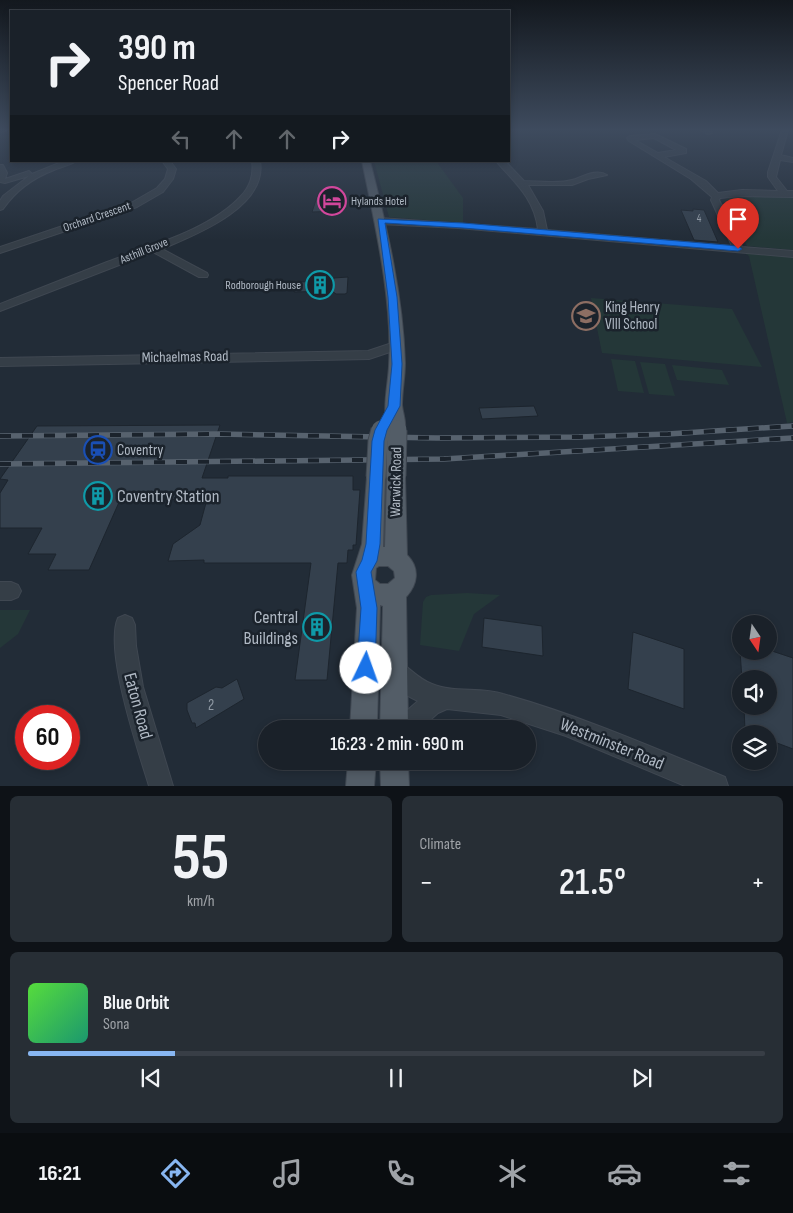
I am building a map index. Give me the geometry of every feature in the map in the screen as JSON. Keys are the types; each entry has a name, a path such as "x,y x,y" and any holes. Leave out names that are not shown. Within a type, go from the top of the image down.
{"main road":[{"name":"Warwick Road","path":"367,167 380,221 393,297 397,364 394,406 389,430 396,476 396,558 404,567 406,577 404,585 395,593 394,720"},
{"name":"Warwick Road","path":"363,720 369,614 363,572 369,561 373,544 378,441 389,430"},
{"path":"369,561 384,556 396,558"},
{"path":"366,586 372,592 382,595 395,593"},
{"path":"360,786 361,770"},
{"path":"394,770 395,786"}],"street":[{"path":"0,167 3,173 0,190"},
{"path":"2,180 55,167"},
{"path":"0,207 9,195 27,181 58,167"},
{"name":"Orchard Crescent","path":"0,250 143,201 160,190 169,179 172,169 170,167"},
{"name":"Asthill Grove","path":"0,308 153,248 210,222 240,202 256,178 257,167"},
{"path":"505,167 529,192 539,209 543,233"},
{"path":"674,167 704,184 712,194 717,196 732,193 789,194"},
{"path":"772,167 772,176 789,194"},
{"path":"521,183 572,183 586,177 604,175"},
{"path":"717,196 714,200 738,249"},
{"path":"380,221 793,254"},
{"path":"153,248 204,275"},
{"name":"Michaelmas Road","path":"0,362 370,355 396,346"},
{"name":"Michaelmas Road","path":"370,355 397,364"},
{"name":"Eaton Road","path":"126,625 125,652 129,679 160,786"},
{"name":"Westminster Road","path":"394,670 418,691 433,696 501,704 566,725 701,783"},
{"path":"413,720 430,705 446,698"}],"shaded area":[{"path":"376,167 440,167 463,198 463,223 389,217"},
{"path":"733,196 793,196 793,250 747,246 723,201"},
{"path":"738,249 793,254 793,422 787,423 749,256"},
{"path":"591,298 732,309 762,367 602,353"},
{"path":"611,359 635,361 644,393 618,391"},
{"path":"640,362 665,364 675,396 649,394"},
{"path":"672,365 722,370 729,385 677,380"},
{"path":"467,593 500,595 474,614 459,651 420,645 423,602 426,597 431,595"},
{"path":"0,610 30,610 18,634 0,648"}],"building":[{"name":"Hylands Hotel","path":"319,191 337,191 336,194 343,194 342,199 348,199 347,208 343,208 343,211 312,212"},
{"path":"693,209 704,210 718,242 694,240 681,210 693,211"},
{"name":"Rodborough House","path":"348,277 347,293 345,294 336,294 332,291 294,292 296,282 333,281 334,278"},
{"path":"534,406 538,416 482,419 479,408"},
{"path":"220,425 202,478 228,478 228,476 353,476 353,490 360,490 356,545 353,545 353,550 348,550 347,563 338,563 327,680 295,680 311,563 204,563 204,560 168,561 173,544 200,525 207,499 120,500 89,570 48,570 56,554 28,554 42,528 0,528 0,493 8,480 0,479 37,426"},
{"path":"484,618 542,626 543,656 482,647"},
{"path":"633,632 684,649 684,709 628,689"},
{"path":"778,653 793,658 793,749 777,743 777,725 745,725 744,715 777,715 777,670 741,670 741,660 778,660"},
{"path":"237,679 244,699 196,728 187,710 187,703 216,687 222,688"}],"railway":[{"path":"0,436 218,434 437,438 579,437 668,434 793,426"},
{"path":"0,464 444,459 793,438"}],"place":[{"name":"Hylands Hotel","path":"332,201"},
{"name":"Rodborough House","path":"320,285"},
{"name":"King Henry VIII School","path":"586,316"},
{"name":"Coventry","path":"98,450"},
{"name":"Coventry Station","path":"98,496"},
{"name":"Central Buildings","path":"317,627"}],"route":[{"path":"366,668 369,608 363,572 369,561 373,544 378,441 381,430 394,406 397,364 393,297 380,221 738,249"}]}
